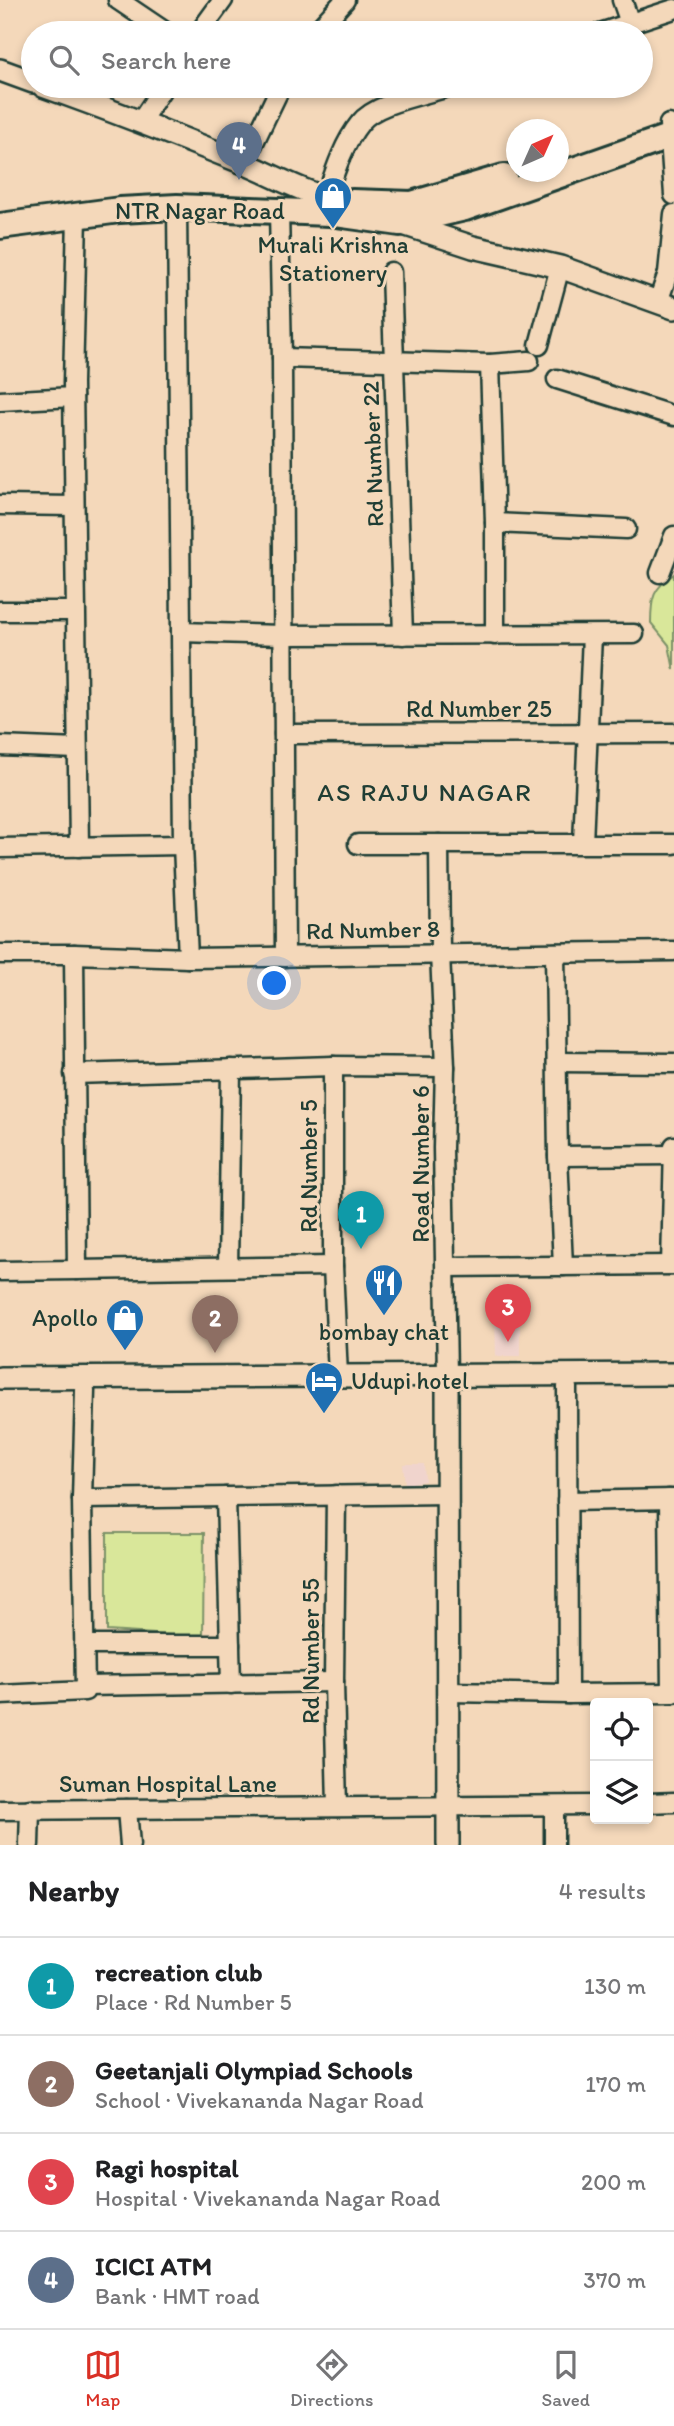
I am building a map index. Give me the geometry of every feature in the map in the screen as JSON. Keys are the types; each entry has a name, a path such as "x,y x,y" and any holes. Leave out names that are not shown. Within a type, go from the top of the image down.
{"main road":[{"path":"569,156 672,130"},
{"path":"400,223 465,208 672,130"},
{"name":"NTR Nagar Road","path":"0,216 121,196 299,202 326,198 353,202 412,204 506,176"},
{"name":"NTR Nagar Road","path":"0,226 120,210 177,207 329,212 400,223"}],"street":[{"path":"118,0 149,21"},
{"path":"208,21 223,0"},
{"path":"326,21 345,0"},
{"path":"622,0 629,21"},
{"path":"636,21 674,9"},
{"path":"0,70 21,78"},
{"path":"77,98 141,121 244,163 298,189 326,198 348,142 361,121 384,107 413,98"},
{"path":"141,121 156,98"},
{"path":"244,163 275,98"},
{"path":"672,130 674,195"},
{"path":"177,207 183,845 188,958"},
{"path":"279,210 285,957"},
{"path":"400,223 473,247 560,267 666,305 674,214"},
{"path":"77,216 73,397 79,846"},
{"path":"539,345 560,267"},
{"name":"Rd Number 22","path":"391,272 403,635"},
{"path":"282,358 491,364 529,361"},
{"path":"491,364 495,635"},
{"path":"557,379 674,416"},
{"path":"0,401 73,397"},
{"path":"0,505 75,506"},
{"path":"495,523 626,529"},
{"path":"660,573 674,536"},
{"path":"0,611 75,611"},
{"path":"181,632 282,635 634,634"},
{"path":"583,843 590,733 592,635"},
{"name":"Rd Number 25","path":"284,734 674,733"},
{"path":"0,746 77,748"},
{"path":"358,844 674,844"},
{"name":"Road Number 6","path":"439,844 445,1066 443,1148 447,1381"},
{"path":"0,848 183,845"},
{"name":"Rd Number 8","path":"0,954 188,958 674,951"},
{"path":"555,953 558,1156 563,1266"},
{"path":"74,954 78,1270"},
{"path":"557,1062 674,1063"},
{"path":"74,1074 333,1066 445,1066"},
{"name":"Rd Number 5","path":"333,1066 333,1266 338,1376"},
{"path":"228,1267 231,1069"},
{"path":"446,1267 673,1265 674,1146"},
{"path":"558,1156 674,1155"},
{"path":"0,1272 333,1266"},
{"path":"0,1391 674,1374"},
{"path":"0,1378 338,1376 567,1387 674,1387"},
{"path":"447,1381 448,1845"},
{"path":"567,1387 568,1694"},
{"path":"0,1695 85,1691 82,1499 85,1390"},
{"path":"82,1499 447,1494"},
{"name":"Rd Number 55","path":"336,1495 334,1682 337,1807"},
{"path":"226,1497 231,1684"},
{"path":"449,1692 672,1693 672,1499 567,1501"},
{"path":"85,1645 230,1646"},
{"path":"85,1686 334,1682"},
{"path":"653,1803 674,1802"},
{"name":"Suman Hospital Lane","path":"0,1810 590,1805"},
{"path":"554,1806 554,1845"},
{"path":"29,1845 30,1809"},
{"path":"127,1809 130,1845"}],"shaded area":[{"path":"495,1318 520,1318 520,1356 496,1356"},
{"path":"403,1464 424,1464 425,1481 405,1484"}],"green space":[{"path":"674,574 674,670 669,645 651,623 657,589"},
{"path":"107,1533 204,1533 203,1637 107,1631"}],"place":[{"name":"ICICI ATM","path":"239,180"},
{"name":"Murali Krishna Stationery","path":"333,230"},
{"name":"recreation club","path":"361,1249"},
{"name":"bombay chat","path":"384,1317"},
{"name":"Ragi hospital","path":"508,1342"},
{"name":"Apollo","path":"125,1352"},
{"name":"Geetanjali Olympiad Schools","path":"215,1353"},
{"name":"Udupi hotel","path":"324,1415"}],"district":[{"name":"AS RAJU NAGAR","path":"425,792"}]}
